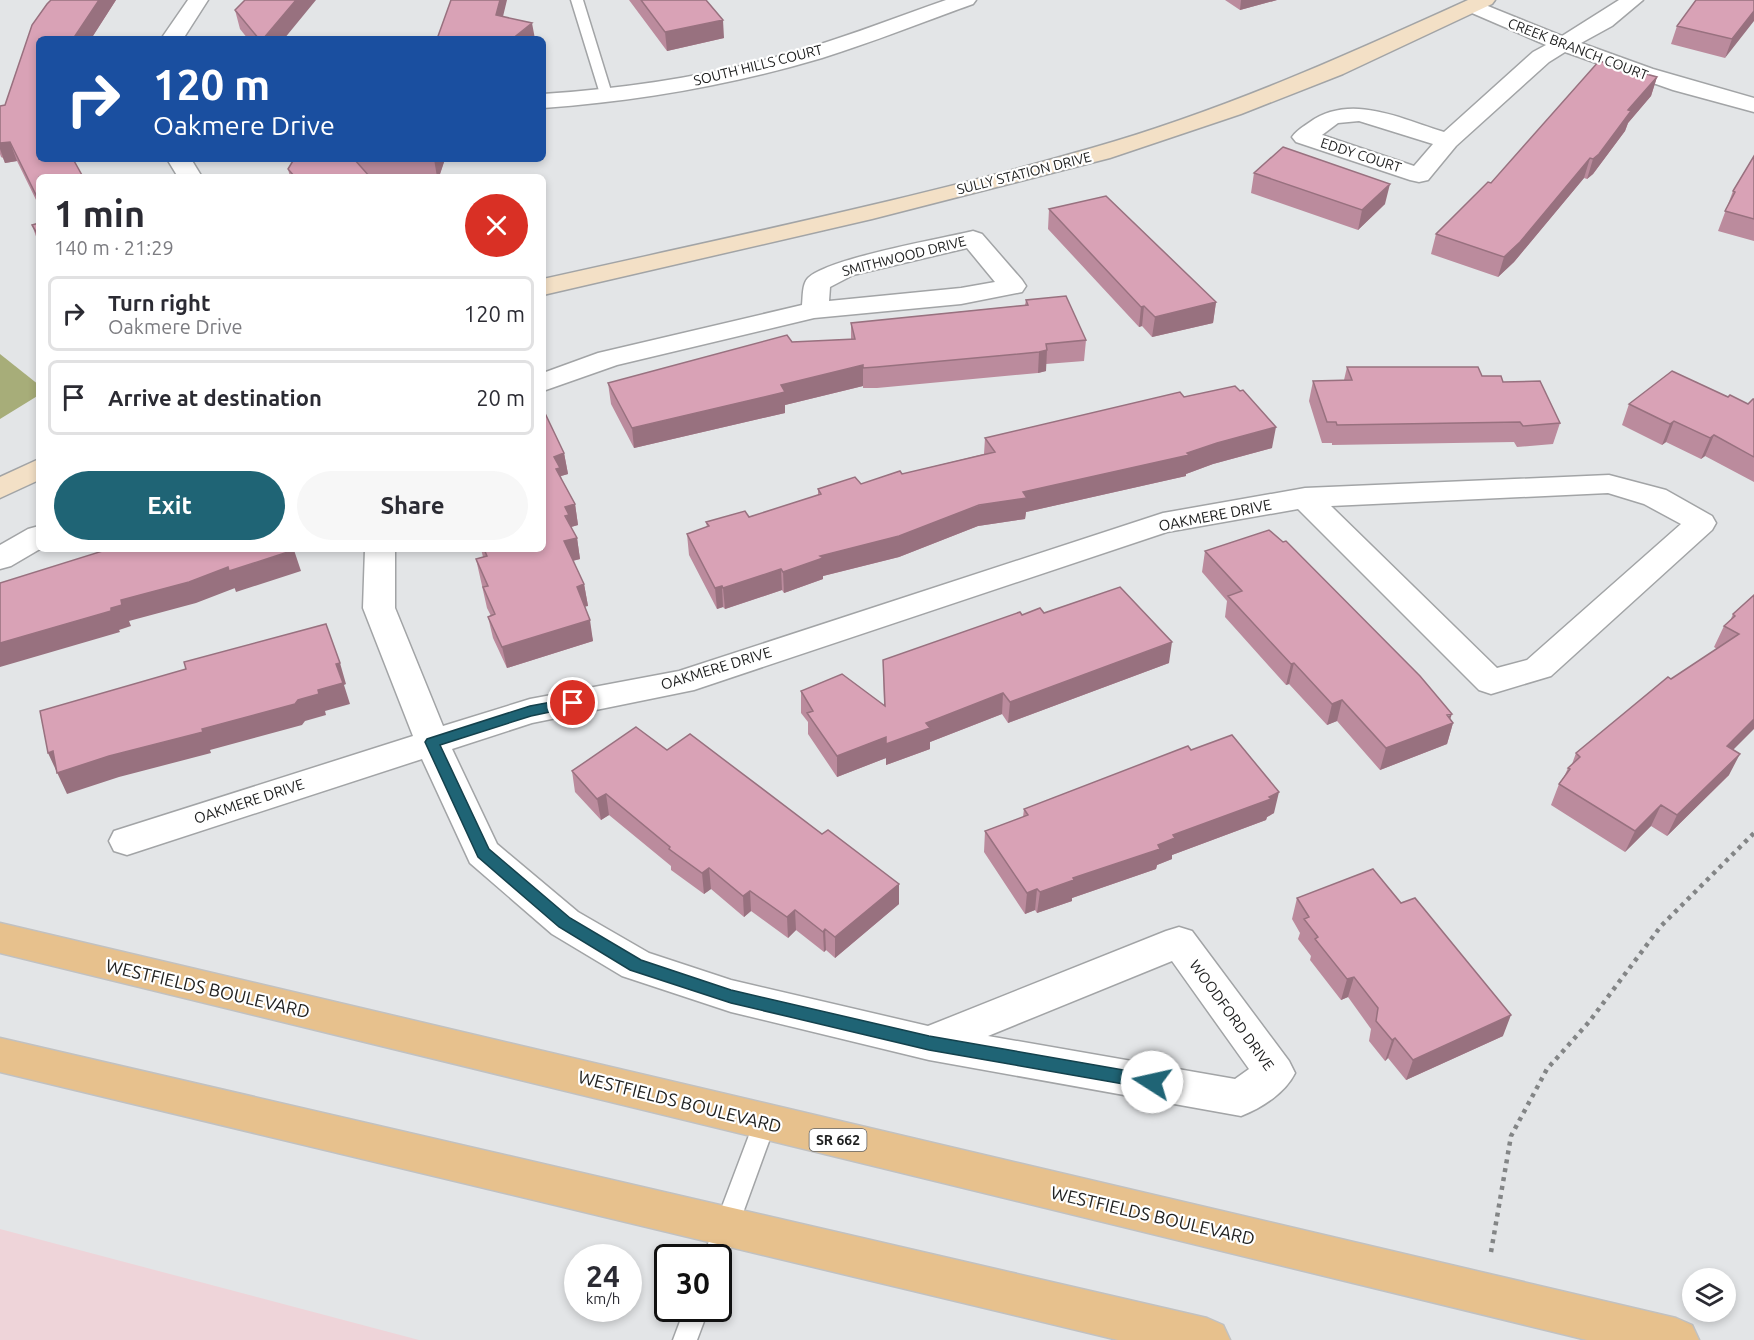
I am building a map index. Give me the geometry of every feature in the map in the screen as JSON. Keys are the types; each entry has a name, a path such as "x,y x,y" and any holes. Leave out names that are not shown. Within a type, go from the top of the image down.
{"main road":[{"name":"WESTFIELDS BOULEVARD","path":"0,938 1676,1340"},
{"path":"0,1055 721,1241 1207,1340"}],"street":[{"path":"174,36 198,0"},
{"name":"SOUTH HILLS COURT","path":"546,101 680,84 794,59 966,0"},
{"name":"CREEK BRANCH COURT","path":"1505,0 1585,32 1703,69"},
{"name":"EDDY COURT","path":"1448,141 1360,114 1332,117 1304,137 1419,175 1448,141 1541,57 1585,32 1633,0"},
{"name":"CREEK BRANCH COURT","path":"1479,3 1559,45 1655,79 1754,105"},
{"name":"SULLY STATION DRIVE","path":"546,286 872,212 1102,153 1233,109 1325,73 1479,3"},
{"name":"SMITHWOOD DRIVE","path":"546,382 608,359 814,310 961,296 1013,286 974,239 844,269 818,283 814,310"},
{"path":"0,489 36,470"},
{"name":"OAKMERE DRIVE","path":"127,841 530,711 682,682 1164,523 1305,498 1609,484 1655,497 1701,523 1539,668 1491,682 1305,498"},
{"path":"0,559 36,538"},
{"name":"WOODFORD DRIVE","path":"380,552 379,608 432,742 483,853 575,929 636,965 731,996 929,1043 1241,1098 1275,1073 1179,942 929,1043"}],"lane":[{"path":"577,0 606,94"},
{"path":"721,1241 765,1122"},
{"path":"685,1340 692,1322"}],"path":[{"path":"1486,1295 1493,1234 1511,1136 1547,1069 1589,1022 1662,926 1754,833"}],"shaded area":[{"path":"0,1229 419,1340 0,1340"}],"green space":[{"path":"0,354 36,383 36,397 0,419"}],"building":[{"path":"51,0 99,0 75,36 36,36 36,162 75,162 81,174 36,174 36,195 10,142 0,143 0,106 5,105 32,25"},
{"path":"245,0 296,0 266,36 257,36 235,10"},
{"path":"451,0 500,0 496,15 532,23 516,36 438,36"},
{"path":"641,0 706,0 723,20 665,32"},
{"path":"1696,0 1754,0 1754,11 1732,39 1677,26"},
{"path":"1599,61 1657,77 1628,110 1631,111 1599,154 1593,159 1590,158 1520,242 1504,257 1436,234 1488,182 1491,183"},
{"path":"1283,147 1390,184 1362,210 1254,173"},
{"path":"1754,156 1754,219 1725,211 1735,192 1733,191"},
{"path":"292,162 357,162 367,174 292,174 288,169"},
{"path":"1106,196 1216,302 1155,317 1144,306 1141,307 1049,209"},
{"path":"1066,296 1086,340 1046,344 1047,350 1039,352 877,367 863,368 863,365 781,385 785,392 632,428 608,383 787,335 792,342 855,339 851,323 1028,305 1026,300"},
{"path":"1347,367 1478,367 1482,376 1501,376 1503,382 1540,381 1560,423 1523,426 1520,422 1337,425 1336,422 1327,422 1313,381 1352,380"},
{"path":"1672,371 1748,404 1754,399 1754,457 1714,435 1710,438 1674,421 1670,424 1629,404"},
{"path":"1235,386 1240,391 1243,390 1276,427 1217,443 1187,453 1189,455 1023,492 1027,498 979,505 899,536 820,556 823,558 783,572 781,569 723,588 722,586 715,588 687,534 709,526 706,522 745,511 749,517 821,494 818,489 855,477 861,484 900,471 902,474 995,452 985,438 1180,392 1184,397"},
{"path":"546,415 564,453 554,457 560,468 556,469 575,504 565,507 569,515 565,516 577,538 564,541 584,584 577,587 590,620 502,647 488,617 495,614 483,587 488,586 476,559 487,556 485,552 546,552"},
{"path":"1269,530 1283,542 1286,541 1420,676 1452,714 1447,715 1453,723 1386,748 1342,700 1332,704 1294,663 1291,664 1228,596 1242,591 1205,551"},
{"path":"100,552 288,552 229,571 228,567 189,582 121,600 122,605 111,608 111,611 0,643 0,583"},
{"path":"1120,587 1172,642 1010,702 1003,693 926,723 930,728 886,744 886,737 837,756 807,713 813,711 801,691 842,674 885,706 883,660 1020,612 1022,615 1040,608 1044,613"},
{"path":"1754,595 1754,719 1727,746 1740,754 1677,815 1661,805 1635,831 1559,784 1570,769 1568,768 1580,757 1576,753 1668,677 1671,679 1739,634 1724,626 1735,616 1733,614"},
{"path":"326,624 340,663 336,664 343,683 318,690 319,694 298,700 295,704 202,729 203,732 109,756 57,773 53,751 48,753 40,711 186,669 184,662"},
{"path":"636,727 667,750 690,734 822,834 828,830 899,884 835,937 825,929 823,932 795,910 787,917 750,891 743,896 709,868 702,873 669,849 670,847 606,794 597,799 572,771"},
{"path":"1232,735 1279,792 1269,797 1271,799 1173,835 1175,838 1158,845 1160,849 1073,878 1074,880 1040,892 1037,889 1027,893 985,831 1028,815 1024,809 1188,746 1191,750"},
{"path":"1373,869 1401,903 1415,898 1511,1015 1413,1060 1395,1038 1392,1040 1376,1021 1378,1008 1354,977 1347,979 1315,939 1318,937 1304,919 1309,917 1297,898"}],"route":[{"path":"573,703 530,711 432,742 483,853 565,922 636,965 731,996 929,1043 1152,1082"}]}
